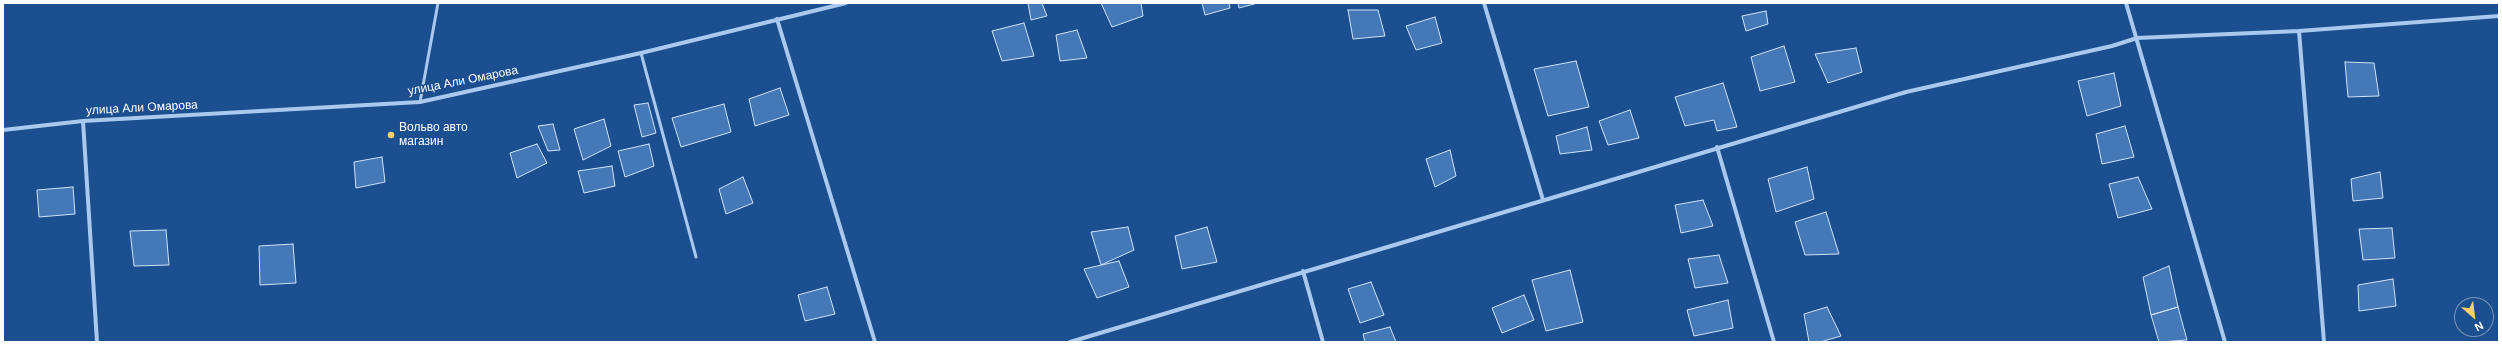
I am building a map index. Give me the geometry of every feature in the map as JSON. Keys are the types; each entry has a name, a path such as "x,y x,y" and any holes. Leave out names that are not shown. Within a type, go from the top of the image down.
{"street":[{"name":"улица Али Омарова","path":"3,130 83,121 420,102 641,53 846,3"},
{"path":"1484,3 1543,200"},
{"path":"2126,3 2225,342"},
{"path":"1070,342 1303,271 1906,92 2112,46 2137,38 2299,31 2499,16"},
{"path":"777,19 875,342"},
{"path":"2299,31 2324,342"},
{"path":"83,121 97,342"},
{"path":"1718,148 1774,342"},
{"path":"1303,271 1323,342"}],"lane":[{"path":"420,102 438,3"},
{"path":"641,53 696,256"}],"building":[{"path":"1028,3 1042,3 1047,16 1031,20"},
{"path":"1101,3 1141,3 1143,16 1112,27"},
{"path":"1202,3 1229,3 1230,8 1205,15"},
{"path":"1238,3 1258,3 1239,8"},
{"path":"1348,10 1378,10 1385,36 1353,39"},
{"path":"1766,11 1768,24 1746,31 1742,16"},
{"path":"1435,17 1442,43 1416,50 1406,26"},
{"path":"1024,23 1034,56 1002,61 992,31"},
{"path":"1077,30 1087,58 1060,61 1056,35"},
{"path":"1784,46 1795,82 1760,91 1751,57"},
{"path":"1856,48 1862,72 1828,83 1815,54"},
{"path":"1576,61 1589,107 1548,116 1534,69"},
{"path":"2345,62 2374,63 2379,96 2348,97"},
{"path":"2114,73 2121,106 2087,116 2078,81"},
{"path":"1723,83 1737,127 1717,131 1714,120 1685,126 1675,97"},
{"path":"780,88 789,115 755,126 749,99"},
{"path":"648,103 656,133 642,137 634,105"},
{"path":"724,104 731,132 681,147 672,118"},
{"path":"1630,110 1639,138 1608,145 1599,121"},
{"path":"604,119 611,146 583,160 574,129"},
{"path":"553,124 560,150 548,151 538,126"},
{"path":"2125,126 2134,157 2102,164 2096,134"},
{"path":"1587,127 1592,150 1560,154 1556,136"},
{"path":"537,144 547,163 517,178 510,153"},
{"path":"649,144 654,166 625,177 618,151"},
{"path":"1450,150 1456,176 1435,187 1426,159"},
{"path":"382,157 385,182 356,188 354,162"},
{"path":"612,166 615,186 584,193 578,171"},
{"path":"1807,167 1814,199 1776,212 1768,179"},
{"path":"2380,172 2383,198 2353,201 2351,179"},
{"path":"743,177 753,203 726,214 719,189"},
{"path":"2138,177 2152,209 2118,218 2109,184"},
{"path":"73,187 75,214 39,217 37,190"},
{"path":"1703,200 1713,226 1681,233 1675,205"},
{"path":"1826,212 1839,254 1805,255 1795,222"},
{"path":"1128,227 1134,250 1101,265 1091,232"},
{"path":"1207,227 1217,262 1182,269 1175,236"},
{"path":"2392,228 2395,258 2363,260 2359,229"},
{"path":"166,230 169,265 134,266 130,231"},
{"path":"293,244 296,283 260,285 259,246"},
{"path":"1719,255 1728,283 1695,288 1688,259"},
{"path":"1119,261 1129,287 1097,298 1084,269"},
{"path":"2169,266 2178,307 2151,315 2143,277"},
{"path":"1570,270 1583,322 1546,331 1532,280"},
{"path":"2393,279 2396,306 2359,311 2358,285"},
{"path":"1371,282 1384,315 1360,323 1348,289"},
{"path":"827,287 835,314 805,321 798,295"},
{"path":"1524,295 1534,320 1502,333 1492,308"},
{"path":"1728,300 1733,328 1694,336 1687,310"},
{"path":"1827,307 1841,336 1820,342 1809,342 1804,314"},
{"path":"2178,307 2187,340 2159,342 2151,315"},
{"path":"1390,327 1396,342 1365,342 1363,334"}],"place":[{"name":"Вольво авто магазин","path":"391,135"}]}
